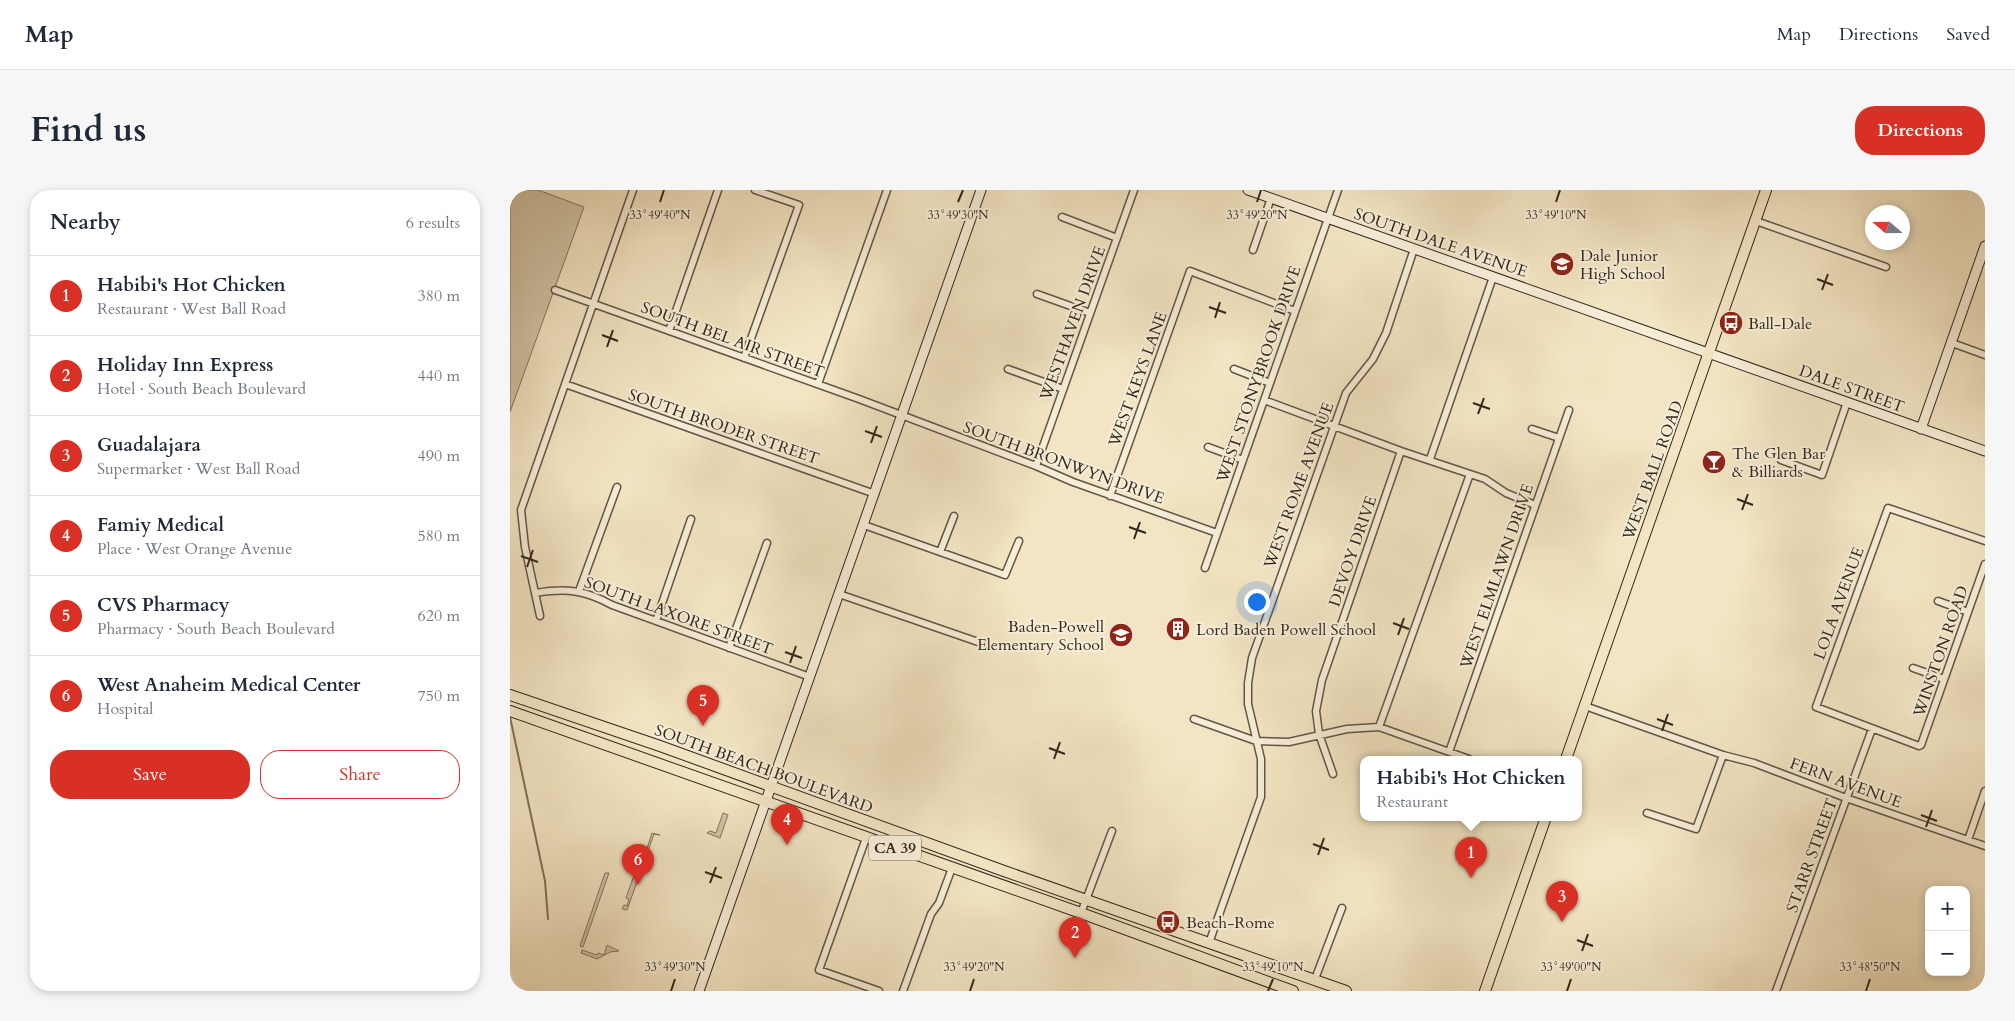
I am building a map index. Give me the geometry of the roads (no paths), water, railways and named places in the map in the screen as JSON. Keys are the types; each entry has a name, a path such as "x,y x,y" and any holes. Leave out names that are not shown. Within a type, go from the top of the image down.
{"main road":[{"name":"WEST BALL ROAD","path":"1567,756 1766,190"},
{"name":"SOUTH BEACH BOULEVARD","path":"511,695 660,746 1085,900 1346,991"},
{"name":"SOUTH BEACH BOULEVARD","path":"514,713 1081,913 1293,991"},
{"path":"1485,991 1545,821"}],"street":[{"path":"540,616 525,547 521,510 634,190"},
{"path":"669,331 718,190"},
{"path":"744,358 799,205 755,190"},
{"path":"818,384 887,190"},
{"path":"699,991 981,190"},
{"name":"WESTHAVEN DRIVE","path":"1036,466 1134,190"},
{"name":"SOUTH DALE AVENUE","path":"1248,190 1709,353"},
{"name":"WEST STONYBROOK DRIVE","path":"1205,568 1338,190"},
{"path":"1253,250 1271,198"},
{"path":"1062,217 1116,238"},
{"path":"1756,221 1886,267"},
{"path":"1921,429 1982,265 1985,246"},
{"name":"WEST ROME AVENUE","path":"1209,943 1261,797 1261,759 1248,704 1248,683 1252,658 1333,425 1346,393 1373,359 1386,333 1414,249"},
{"name":"WEST KEYS LANE","path":"1110,496 1190,271 1295,311"},
{"path":"1430,460 1493,277"},
{"name":"SOUTH BEL AIR STREET","path":"555,290 902,416"},
{"path":"1037,294 1090,313"},
{"path":"1952,343 1985,354"},
{"name":"DALE STREET","path":"1709,353 1985,451"},
{"path":"1008,369 1063,389"},
{"path":"1234,369 1270,383"},
{"name":"SOUTH BRODER STREET","path":"565,384 874,494"},
{"path":"1264,400 1401,451 1485,479 1506,493 1535,505"},
{"path":"1781,460 1822,475 1847,402"},
{"name":"WEST ELMLAWN DRIVE","path":"1449,752 1569,410"},
{"name":"SOUTH BRONWYN DRIVE","path":"902,416 1110,496 1217,533"},
{"path":"1532,429 1559,438"},
{"path":"1208,447 1243,460"},
{"name":"DEVOY DRIVE","path":"1334,774 1319,734 1316,711 1322,680 1401,451"},
{"path":"1379,728 1470,474"},
{"path":"578,591 617,487"},
{"name":"LOLA AVENUE","path":"1872,729 1816,707 1888,508 1985,541"},
{"path":"940,552 954,516"},
{"path":"656,621 691,519"},
{"path":"864,525 1005,575 1019,541"},
{"path":"729,648 767,544"},
{"name":"WINSTON ROAD","path":"1872,729 1919,746 1921,744 1985,564"},
{"name":"SOUTH LAXORE STREET","path":"536,593 557,590 588,593 612,605 810,677"},
{"path":"839,594 984,644"},
{"path":"1938,601 1968,612"},
{"path":"1913,668 1944,679"},
{"name":"FERN AVENUE","path":"1585,706 1723,755 1754,763 1846,798 1985,846"},
{"path":"1194,719 1256,741 1289,742 1347,729 1379,728 1460,756"},
{"name":"STARR STREET","path":"1776,991 1872,729"},
{"path":"1647,813 1696,830 1723,755"},
{"path":"1968,840 1985,791"},
{"path":"1081,913 1112,831"},
{"path":"866,838 819,970 879,991"},
{"path":"903,991 931,914 939,903 952,868"},
{"path":"1314,980 1342,908"}],"waterway":[{"path":"510,717 545,881 548,919"}],"place":[{"name":"Dale Junior High School","path":"1562,264"},
{"name":"Ball-Dale","path":"1731,323"},
{"name":"The Glen Bar & Billiards","path":"1714,462"},
{"name":"Lord Baden Powell School","path":"1178,629"},
{"name":"Baden-Powell Elementary School","path":"1121,635"},
{"name":"CVS Pharmacy","path":"703,726"},
{"name":"Famiy Medical","path":"787,845"},
{"name":"Habibi's Hot Chicken","path":"1471,878"},
{"name":"West Anaheim Medical Center","path":"638,885"},
{"name":"Beach-Rome","path":"1168,922"},
{"name":"Guadalajara","path":"1562,922"},
{"name":"Holiday Inn Express","path":"1075,958"}]}
